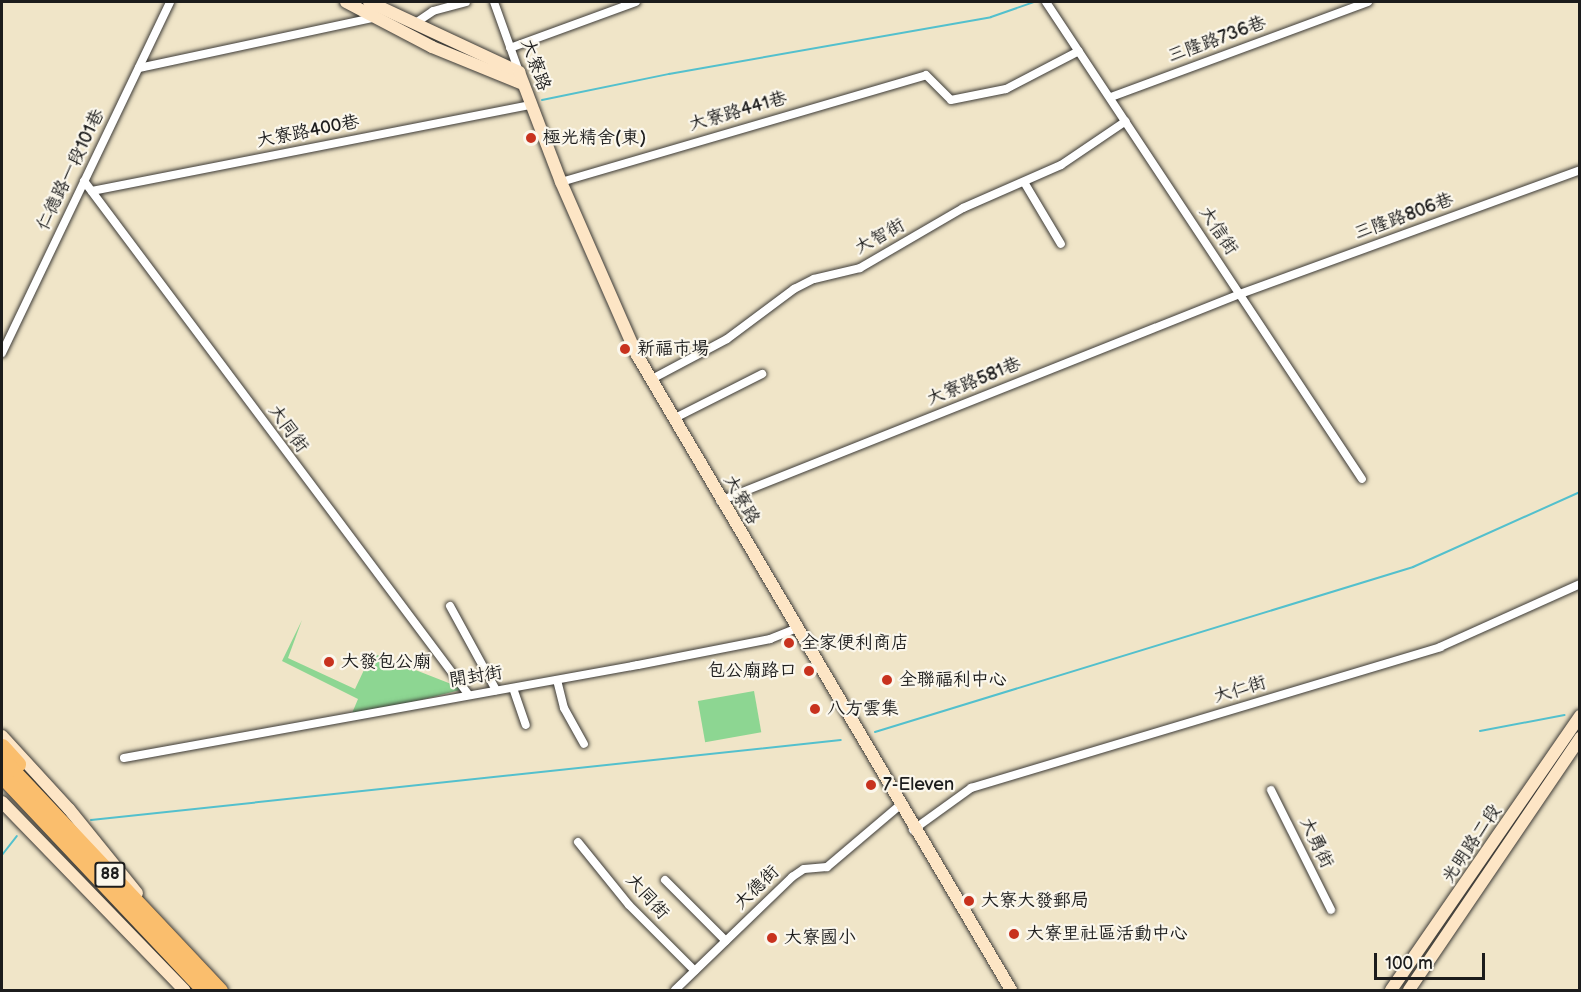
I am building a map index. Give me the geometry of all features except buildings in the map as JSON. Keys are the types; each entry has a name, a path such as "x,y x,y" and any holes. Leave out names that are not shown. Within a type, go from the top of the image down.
{"highway":[{"path":"2,746 129,894"},
{"name":"88","path":"2,759 220,990"},
{"name":"88","path":"2,776 188,984 204,990"},
{"path":"2,790 188,984"}],"street":[{"name":"仁德路一段101巷","path":"2,353 170,2"},
{"path":"346,2 432,46 521,78"},
{"path":"369,2 521,78"},
{"path":"414,24 432,10 466,2"},
{"name":"大寮路","path":"494,2 561,182 650,380 913,830 1010,990"},
{"path":"510,48 636,2"},
{"name":"大信街","path":"1046,2 1362,479"},
{"name":"三隆路736巷","path":"1111,97 1368,2"},
{"path":"139,68 378,17"},
{"name":"大寮路441巷","path":"561,182 926,75 951,99 1006,89 1079,51"},
{"name":"大寮路400巷","path":"92,191 531,105"},
{"name":"大智街","path":"650,380 727,339 794,289 814,279 860,268 963,208 1061,165 1126,121"},
{"name":"三隆路806巷","path":"1240,294 1580,170"},
{"name":"大同街","path":"84,181 468,694"},
{"path":"1024,182 1061,244"},
{"name":"大寮路581巷","path":"720,501 1240,294"},
{"path":"673,419 762,374"},
{"name":"大仁街","path":"913,830 971,788 1440,647 1580,584"},
{"path":"450,606 496,690"},
{"name":"開封街","path":"124,758 770,639 795,629"},
{"path":"556,680 564,708 584,744"},
{"path":"513,688 526,725"},
{"name":"光明路二段","path":"1391,990 1580,716"},
{"path":"2,736 69,809 136,892 229,990"},
{"name":"光明路二段","path":"1410,990 1580,738"},
{"name":"大勇街","path":"1271,790 1331,910"},
{"path":"2,802 188,984"},
{"name":"大德街","path":"675,990 792,877 804,869 827,867 899,806"},
{"name":"大同街","path":"578,842 629,905 694,971"},
{"path":"665,880 726,941"}],"green space":[{"path":"302,620 288,658 355,689 372,653 464,689 350,718 358,699 282,661"},
{"path":"754,691 761,732 705,742 698,701"}],"waterway":[{"path":"542,100 669,74 991,17 1034,2"},
{"path":"875,732 1413,567 1580,492"},
{"path":"1480,731 1565,715"},
{"path":"91,820 841,740"},
{"path":"2,855 17,836"}],"place":[{"name":"極光精舍(東)","path":"531,138"},
{"name":"新福市場","path":"625,349"},
{"name":"全家便利商店","path":"789,643"},
{"name":"大發包公廟","path":"329,662"},
{"name":"包公廟路口","path":"809,671"},
{"name":"全聯福利中心","path":"887,680"},
{"name":"八方雲集","path":"815,709"},
{"name":"7-Eleven","path":"871,785"},
{"name":"大寮大發郵局","path":"969,901"},
{"name":"大寮里社區活動中心","path":"1014,934"},
{"name":"大寮國小","path":"772,938"}]}
